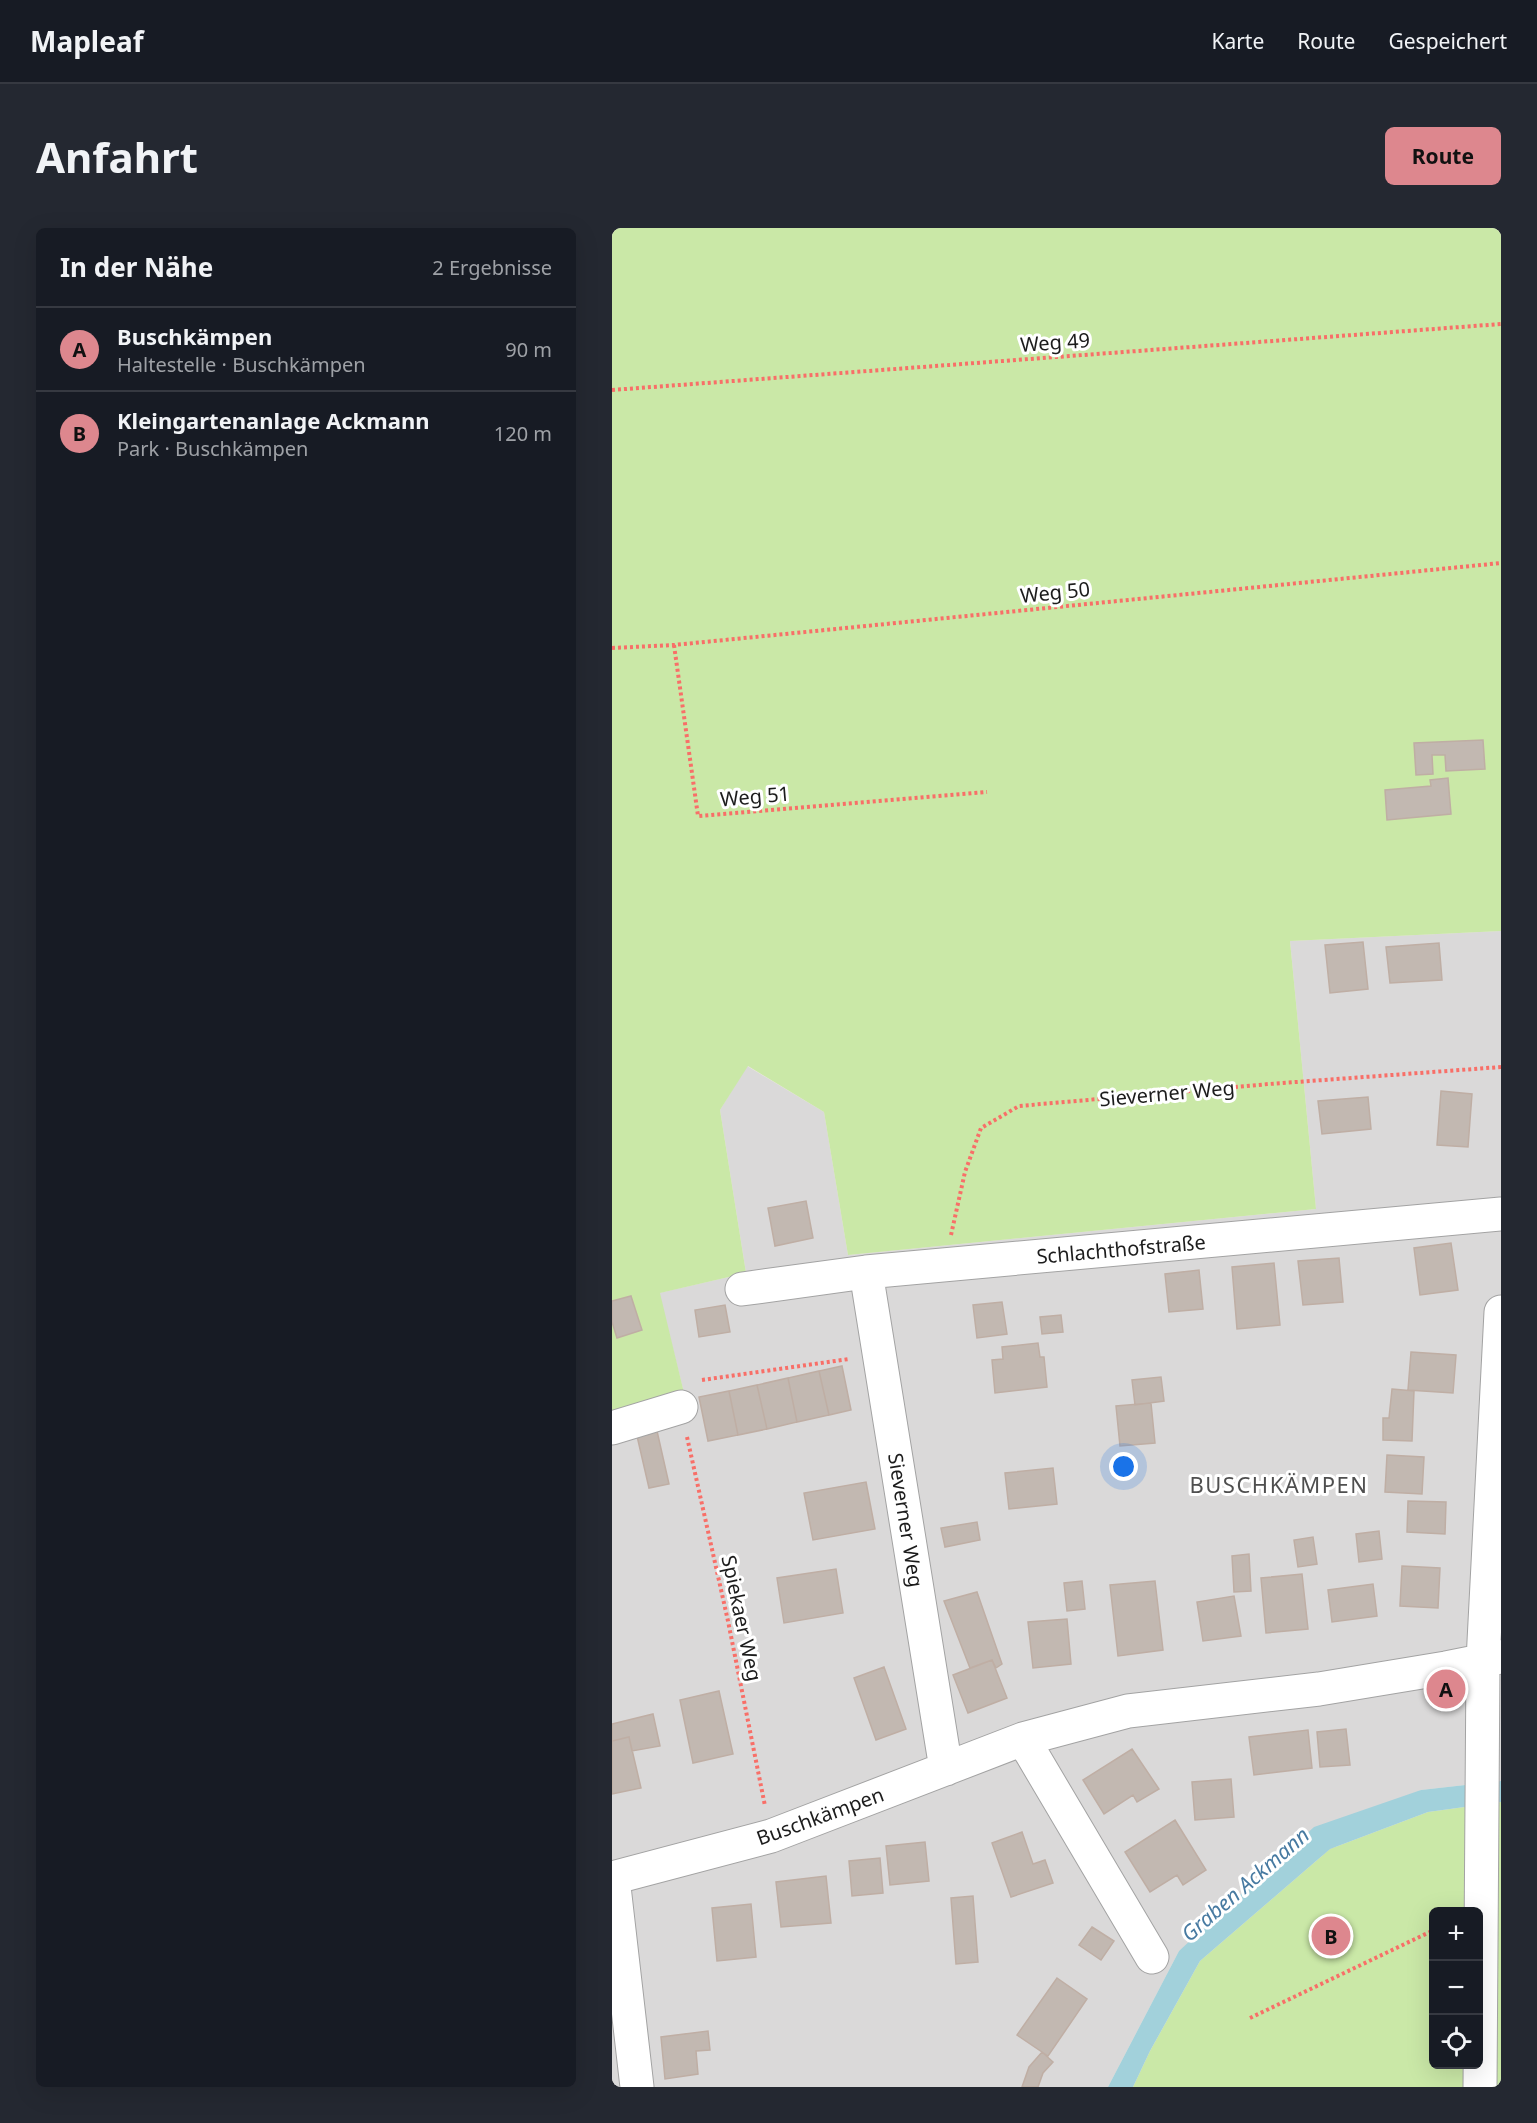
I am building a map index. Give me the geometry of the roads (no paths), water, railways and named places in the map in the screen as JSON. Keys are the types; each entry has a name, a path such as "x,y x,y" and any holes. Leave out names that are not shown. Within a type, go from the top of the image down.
{"street":[{"name":"Schlachthofstraße","path":"742,1289 866,1272 1501,1214"},
{"name":"Sieverner Weg","path":"866,1272 946,1769"},
{"path":"1480,2087 1482,1772 1492,1659 1501,1312"},
{"path":"612,1428 681,1407"},
{"name":"Buschkämpen","path":"612,1878 771,1836 1023,1739 1128,1711 1319,1689 1492,1659"},
{"path":"1023,1739 1152,1957"},
{"path":"612,1878 637,2087"}],"water":[{"path":"1501,1781 1501,1802 1428,1812 1330,1849 1200,1961 1150,2051 1133,2087 1108,2087 1179,1951 1314,1827 1421,1790"}],"place":[{"name":"Buschkämpen","path":"1446,1689"},
{"name":"Kleingartenanlage Ackmann","path":"1331,1936"}],"district":[{"name":"BUSCHKÄMPEN","path":"1279,1484"}],"water label":[{"name":"Graben Ackmann","path":"1245,1884"}]}
